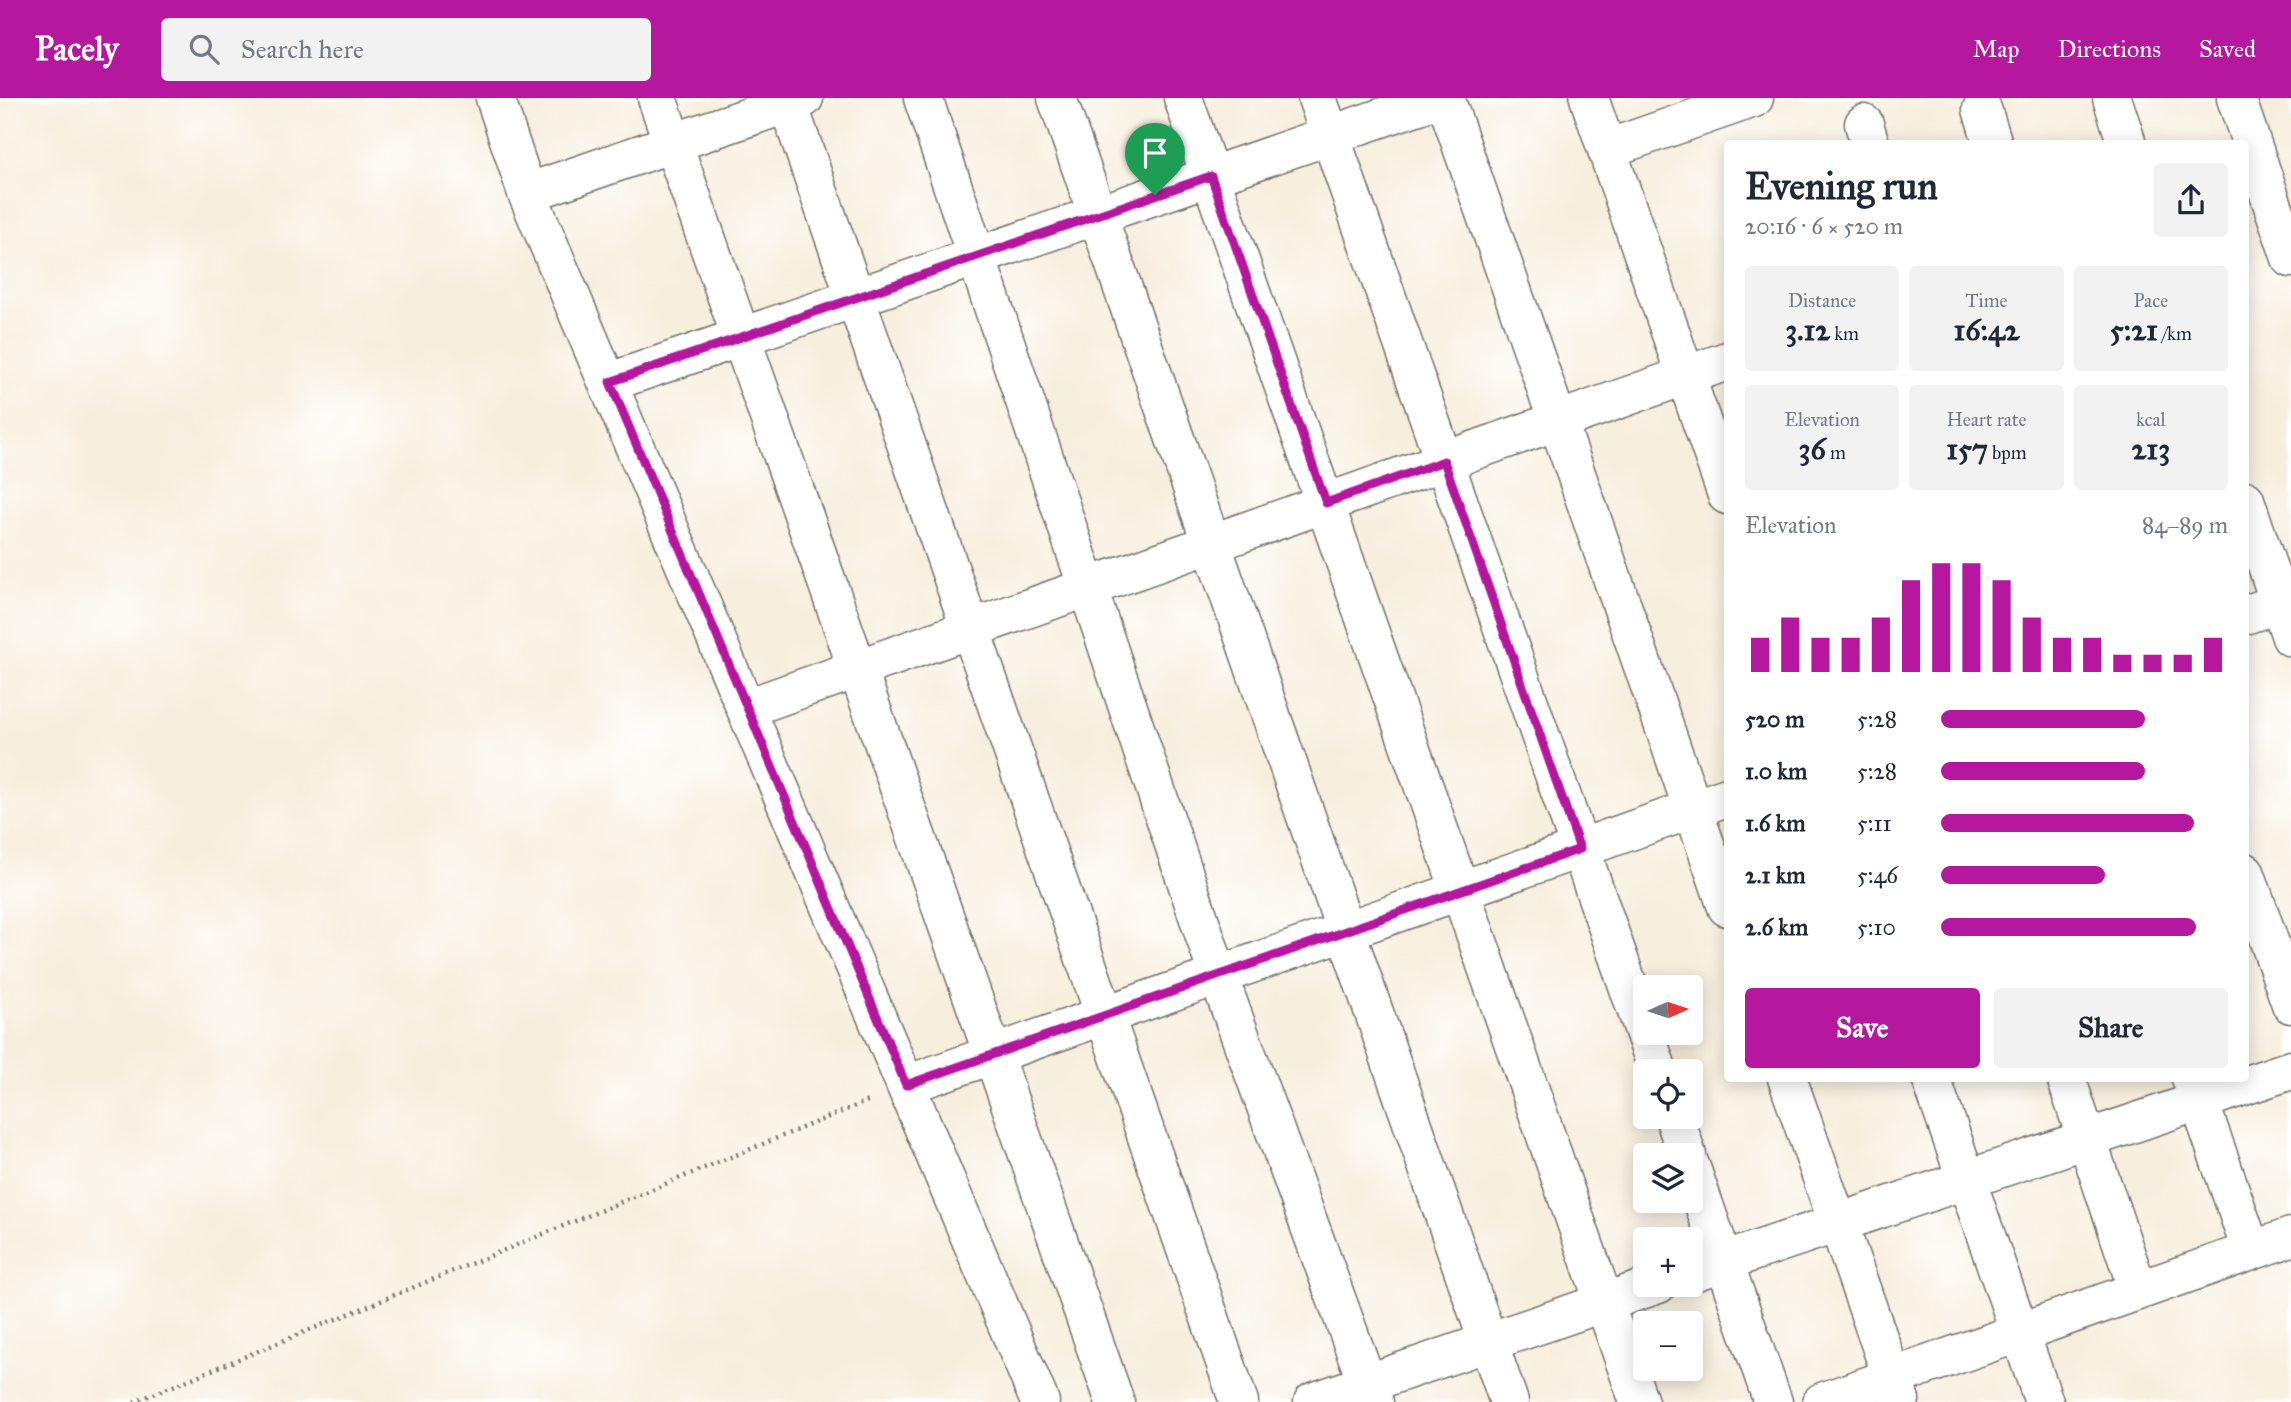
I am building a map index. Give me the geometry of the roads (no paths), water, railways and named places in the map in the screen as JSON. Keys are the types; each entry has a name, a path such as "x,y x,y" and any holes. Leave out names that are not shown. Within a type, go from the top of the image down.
{"street":[{"path":"495,98 527,194 610,382 1040,1402"},
{"path":"657,98 1115,1402"},
{"path":"923,98 1218,975 1371,1393"},
{"path":"1057,98 1509,1402"},
{"path":"1183,98 1639,1402"},
{"path":"1317,98 1654,1059"},
{"path":"610,382 1438,98"},
{"path":"1445,98 1557,421 1710,803 1724,889"},
{"path":"1589,98 1724,486"},
{"path":"1607,149 1754,98"},
{"path":"2112,98 2126,140"},
{"path":"2236,98 2266,168 2291,258"},
{"path":"527,194 793,100 858,297 1239,1402"},
{"path":"747,708 1724,362"},
{"path":"2249,514 2277,614"},
{"path":"906,1085 1710,803"},
{"path":"2249,883 2291,1004"},
{"path":"2249,1079 2291,1070"},
{"path":"1788,1082 1896,1390"},
{"path":"1932,1082 2044,1402"},
{"path":"2067,1082 2138,1290"},
{"path":"1707,1268 2087,1139 2195,1090 2233,1082"},
{"path":"2195,1090 2250,1250"},
{"path":"1698,1213 1707,1268 1773,1402"},
{"path":"1822,1402 1896,1390 2020,1332 2291,1237"},
{"path":"1313,1402 1371,1393 1489,1342 1633,1293"}]}
